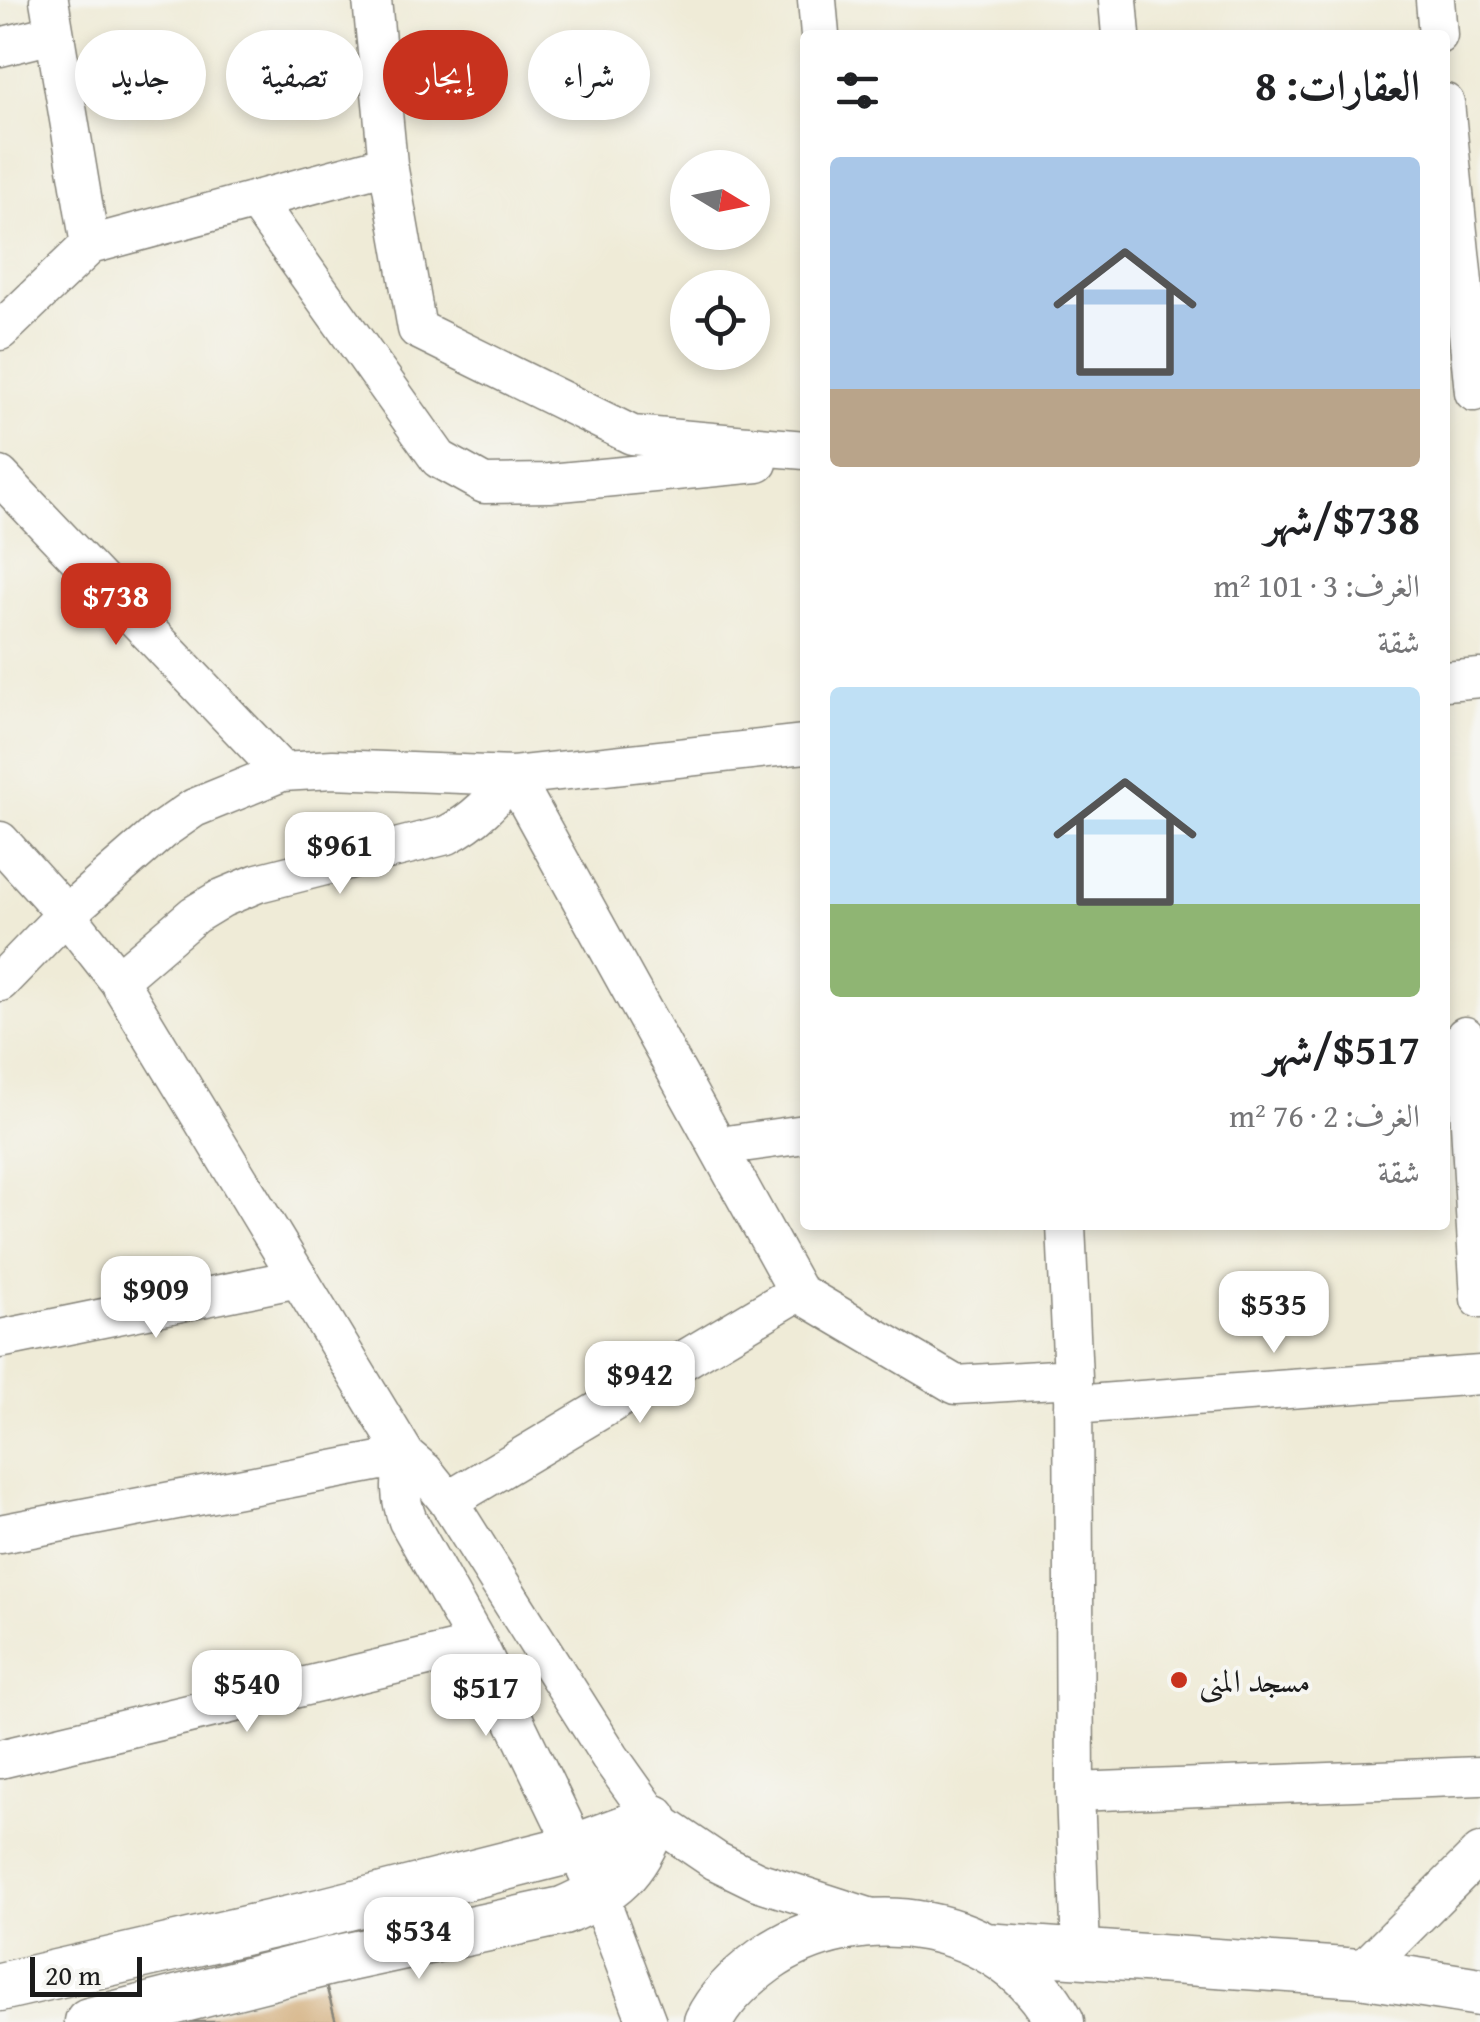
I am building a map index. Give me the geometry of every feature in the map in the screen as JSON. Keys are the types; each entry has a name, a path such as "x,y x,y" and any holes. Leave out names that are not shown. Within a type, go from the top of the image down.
{"main road":[{"path":"0,1987 320,1913 576,1848 654,1819"},
{"path":"90,2022 330,1962 563,1911 599,1896 626,1874 654,1819"},
{"path":"320,1913 330,1962"},
{"path":"708,2022 744,1975 785,1946 831,1928 880,1921 952,1932 985,1947 1023,1975 1060,2022"},
{"path":"985,1947 1360,1973 1480,1992"}],"street":[{"path":"372,0 388,164 417,330 632,435 800,450"},
{"path":"817,0 820,30"},
{"path":"1118,0 1121,30"},
{"path":"1435,0 1438,30"},
{"path":"0,47 51,17 90,246"},
{"path":"0,331 90,246 388,164"},
{"path":"1450,173 1466,393"},
{"path":"255,200 439,459 484,484 550,483 800,459"},
{"path":"0,476 282,772"},
{"path":"1450,681 1480,678"},
{"path":"0,982 66,914 162,831 194,808 282,772 333,769 513,776 800,745"},
{"path":"118,980 194,914 222,898 258,883 447,835 470,823 513,776"},
{"path":"513,776 798,1292 956,1384 1073,1391 1480,1375"},
{"path":"0,841 66,914 118,980 406,1456 448,1501 610,1757 654,1819 716,1861 756,1881 880,1921"},
{"path":"1463,1037 1480,1299"},
{"path":"720,1146 800,1135"},
{"path":"1066,1230 1073,1391 1075,1792 1080,1952"},
{"path":"0,1338 299,1278"},
{"path":"448,1501 798,1292"},
{"path":"0,1534 406,1456"},
{"path":"406,1456 400,1478 401,1502 408,1522 478,1644 599,1896 647,2022"},
{"path":"0,1759 478,1644"},
{"path":"1075,1792 1480,1776"},
{"path":"1360,1973 1480,1853"}],"building":[{"path":"325,1982 336,2022 186,2021"}],"place":[{"name":"مسجد المنى","path":"1179,1680"}]}
